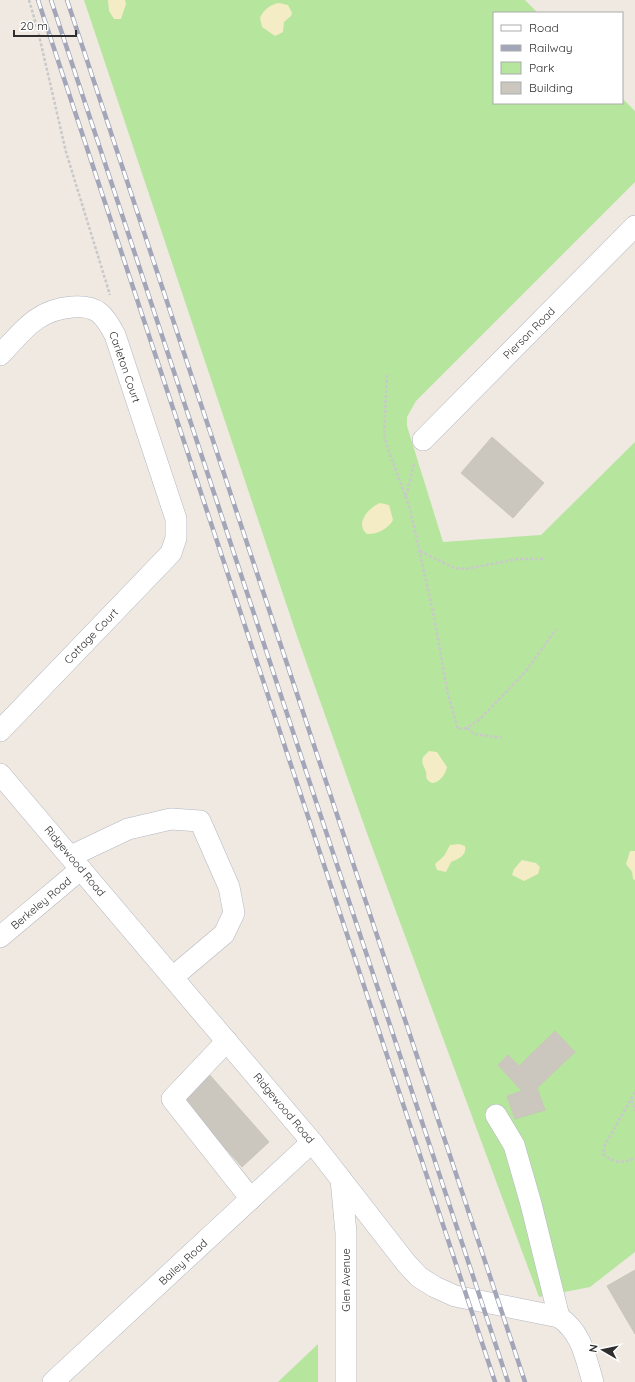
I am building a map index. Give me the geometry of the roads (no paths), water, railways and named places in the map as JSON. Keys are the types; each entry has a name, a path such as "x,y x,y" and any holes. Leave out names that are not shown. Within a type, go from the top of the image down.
{"street":[{"name":"Pierson Road","path":"423,440 635,226"},
{"name":"Carleton Court","path":"0,356 30,324 44,313 60,308 79,307 95,309 106,319 115,335 176,519 176,538"},
{"name":"Cottage Court","path":"0,730 171,553 176,538"},
{"name":"Ridgewood Road","path":"0,774 312,1142 406,1263 419,1277 435,1287 455,1296 559,1317 570,1324 578,1335 593,1382"},
{"name":"Berkeley Road","path":"0,937 76,863 128,829 171,819 200,821 229,887 234,913 224,934 173,977"},
{"path":"227,1041 172,1099 251,1199"},
{"path":"496,1115 514,1145 531,1204 559,1317"},
{"name":"Bailey Road","path":"53,1382 312,1142"},
{"name":"Glen Avenue","path":"341,1179 346,1233 346,1382"}],"railway":[{"path":"38,0 495,1382"},
{"path":"51,0 508,1382"},
{"path":"67,0 525,1382"}]}
